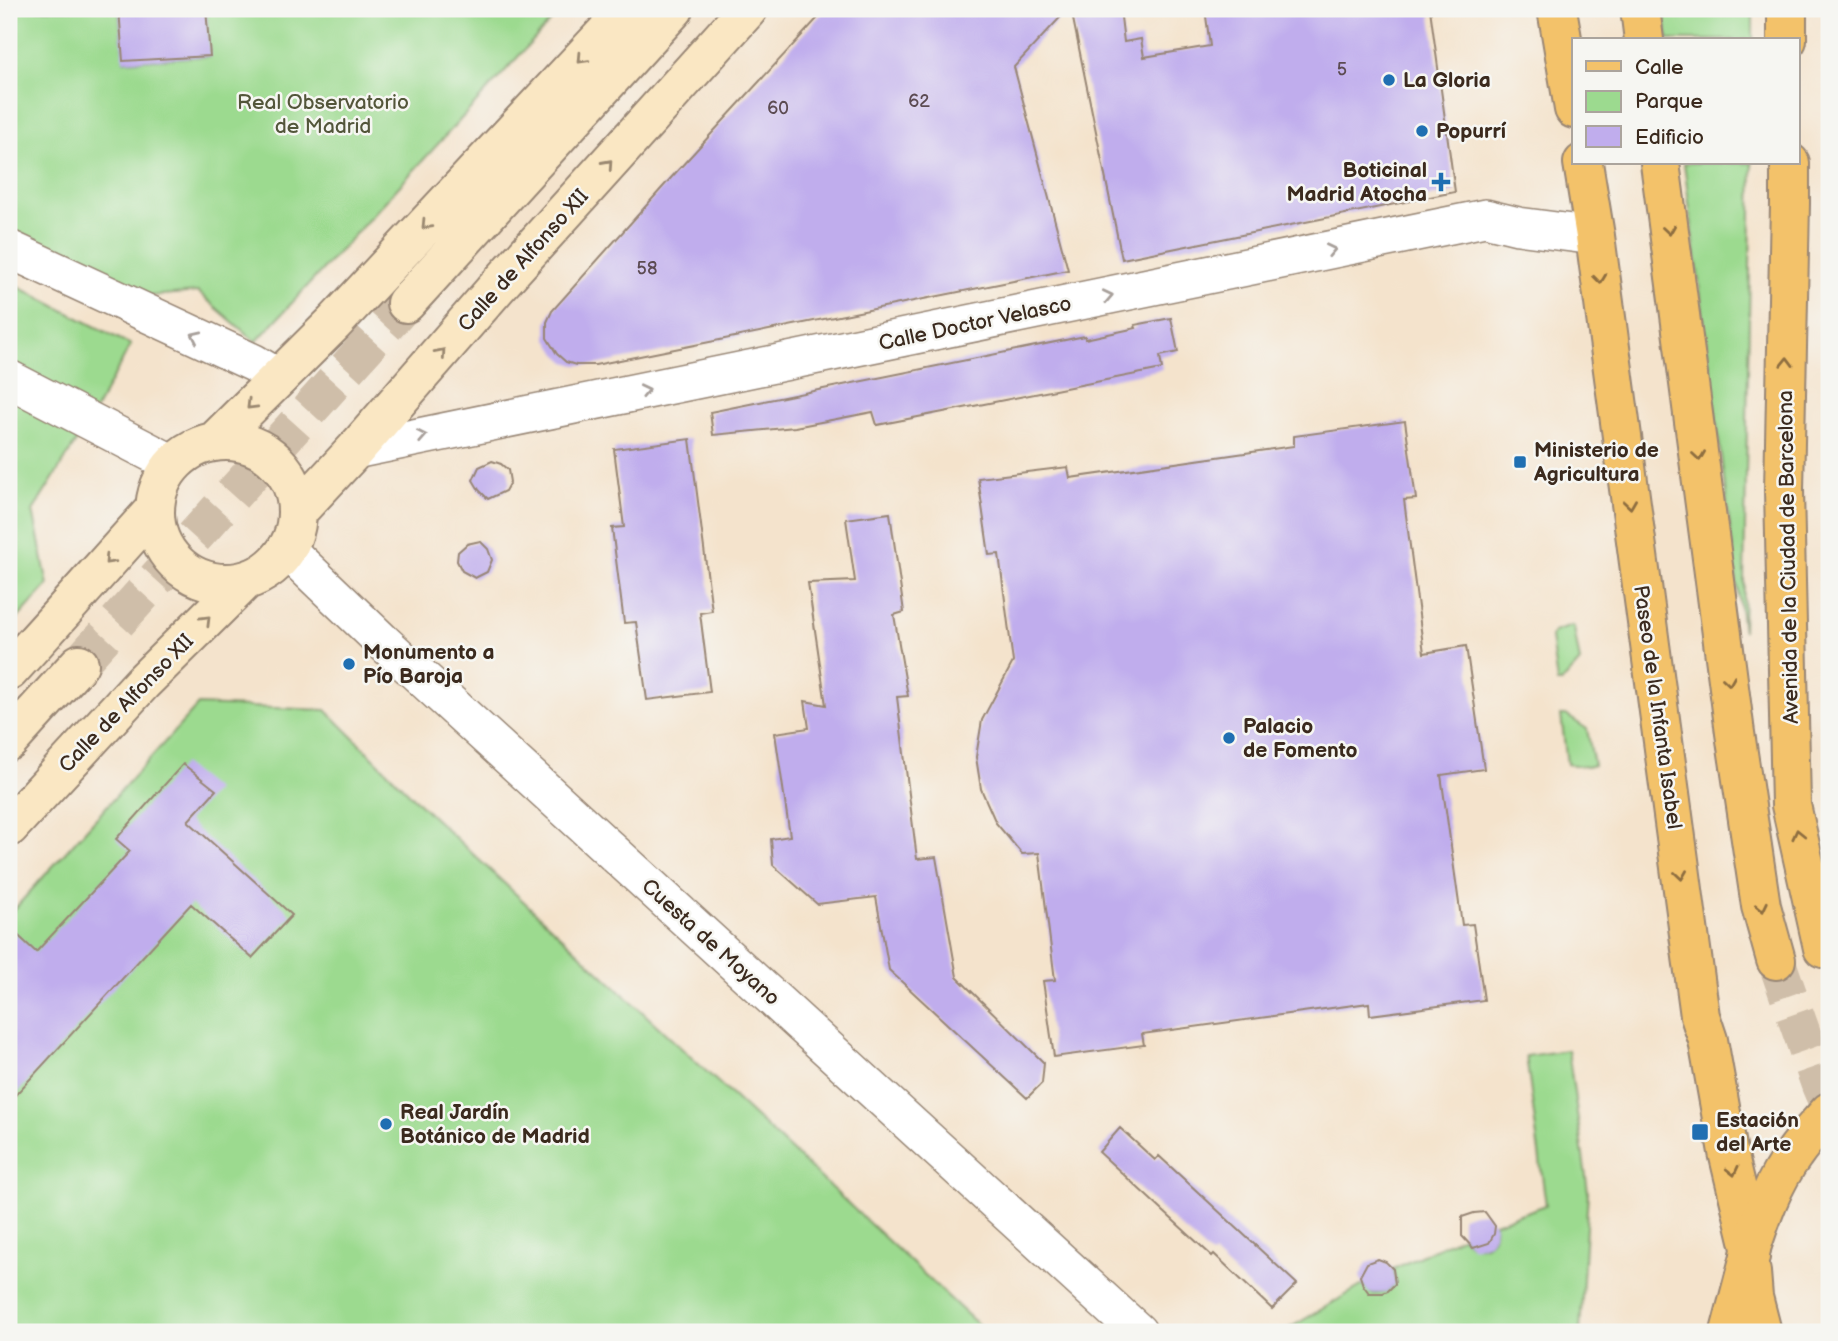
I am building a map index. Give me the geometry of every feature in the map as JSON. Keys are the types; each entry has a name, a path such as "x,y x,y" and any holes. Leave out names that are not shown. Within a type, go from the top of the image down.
{"main road":[{"path":"215,441 394,259 628,9"},
{"path":"406,303 674,9"},
{"name":"Calle de Alfonso XII","path":"9,827 142,683 245,581 268,570 286,549 295,529 297,512 748,9"},
{"path":"1557,9 1572,97"},
{"path":"1640,9 1644,38"},
{"path":"1787,9 1787,38"},
{"name":"Paseo de la Infanta Isabel","path":"1583,164 1700,1016 1708,1040 1728,1152 1751,1252"},
{"path":"1660,164 1749,826 1761,906 1776,960"},
{"name":"Avenida de la Ciudad de Barcelona","path":"1790,164 1784,490 1791,805 1823,948"},
{"path":"245,581 226,583 192,574 179,565 161,541 155,509 156,497 173,464 191,449 215,441 231,441 260,450 271,457 286,474 293,487 297,512"},
{"path":"9,671 155,509"},
{"path":"9,741 79,664"},
{"path":"1730,1332 1764,1208 1794,1153 1829,1112"},
{"path":"1751,1252 1753,1297 1762,1332"}],"street":[{"name":"Calle Doctor Velasco","path":"355,450 1485,218 1518,226 1595,236"},
{"path":"9,250 254,363 279,378"},
{"path":"9,379 173,464"},
{"name":"Cuesta de Moyano","path":"286,549 1138,1332"}],"green space":[{"name":"Real Observatorio de Madrid","path":"9,9 119,9 124,61 209,56 206,9 562,9 256,342 198,292 138,297 9,235"},
{"path":"1664,9 1753,9 1753,38 1668,38"},
{"path":"1684,164 1752,164 1743,631"},
{"path":"9,282 131,345 89,421 33,511 48,585 9,628"},
{"path":"1572,626 1580,662 1561,683 1557,683 1551,637 1553,632"},
{"name":"Real Jardín Botánico de Madrid","path":"198,705 326,710 431,815 986,1332 9,1332 9,915"},
{"path":"1561,715 1566,715 1587,729 1594,765 1587,767 1567,764"},
{"path":"1568,1050 1588,1191 1580,1332 1283,1332 1363,1285 1371,1293 1386,1292 1395,1281 1393,1269 1462,1236 1473,1245 1484,1245 1493,1237 1494,1223 1546,1205 1526,1056"}],"building":[{"path":"119,9 206,9 210,56 123,61"},
{"path":"826,9 1068,9 1014,67 1068,270 595,365 566,362 547,338 547,322 552,311"},
{"path":"1071,9 1120,9 1124,42 1141,39 1144,57 1210,46 1205,9 1430,9 1455,192 1122,259"},
{"path":"1171,318 1178,352 1160,356 1162,369 877,425 873,412 795,427 713,435 710,412 1085,336 1085,339"},
{"name":"Palacio de Fomento","path":"1405,421 1416,499 1404,500 1424,653 1466,646 1484,769 1441,775 1462,925 1473,924 1484,1000 1370,1015 1369,1003 1142,1034 1144,1045 1054,1057 1043,981 1055,980 1039,853 1022,854 996,823 981,789 976,757 982,720 1013,662 999,554 989,555 978,478 1068,467 1070,478 1294,446 1294,436"},
{"path":"690,439 712,611 700,613 710,692 647,700 636,622 624,623 612,528 624,527 614,449"},
{"path":"492,461 508,470 510,482 505,491 488,499 473,480 479,467"},
{"path":"890,513 904,612 894,615 908,696 897,697 917,859 936,857 957,977 1044,1063 1042,1083 1027,1098 889,970 876,897 817,904 773,865 771,839 790,836 775,733 809,728 805,701 826,705 808,583 855,581 846,519"},
{"path":"480,541 488,549 492,560 487,572 475,578 462,571 457,561 458,552 467,544"},
{"path":"183,764 216,790 188,821 292,915 252,958 191,904 9,1102 9,927 36,952 130,851 116,839"},
{"path":"1120,1128 1155,1160 1159,1156 1297,1284 1272,1309 1099,1152"},
{"path":"1485,1212 1495,1226 1494,1234 1489,1243 1473,1248 1462,1236 1462,1217"},
{"path":"1378,1259 1393,1269 1395,1284 1383,1293 1369,1293 1360,1276 1367,1263"}],"tunnel":[{"path":"79,664 406,303"},
{"path":"1776,960 1829,1106"}],"place":[{"name":"La Gloria","path":"1389,80"},
{"name":"Popurrí","path":"1422,131"},
{"name":"Boticinal Madrid Atocha","path":"1441,182"},
{"name":"Ministerio de Agricultura","path":"1520,462"},
{"name":"Monumento a Pío Baroja","path":"349,664"},
{"name":"Palacio de Fomento","path":"1229,738"},
{"name":"Real Jardín Botánico de Madrid","path":"386,1124"},
{"name":"Estación del Arte","path":"1700,1132"}]}
